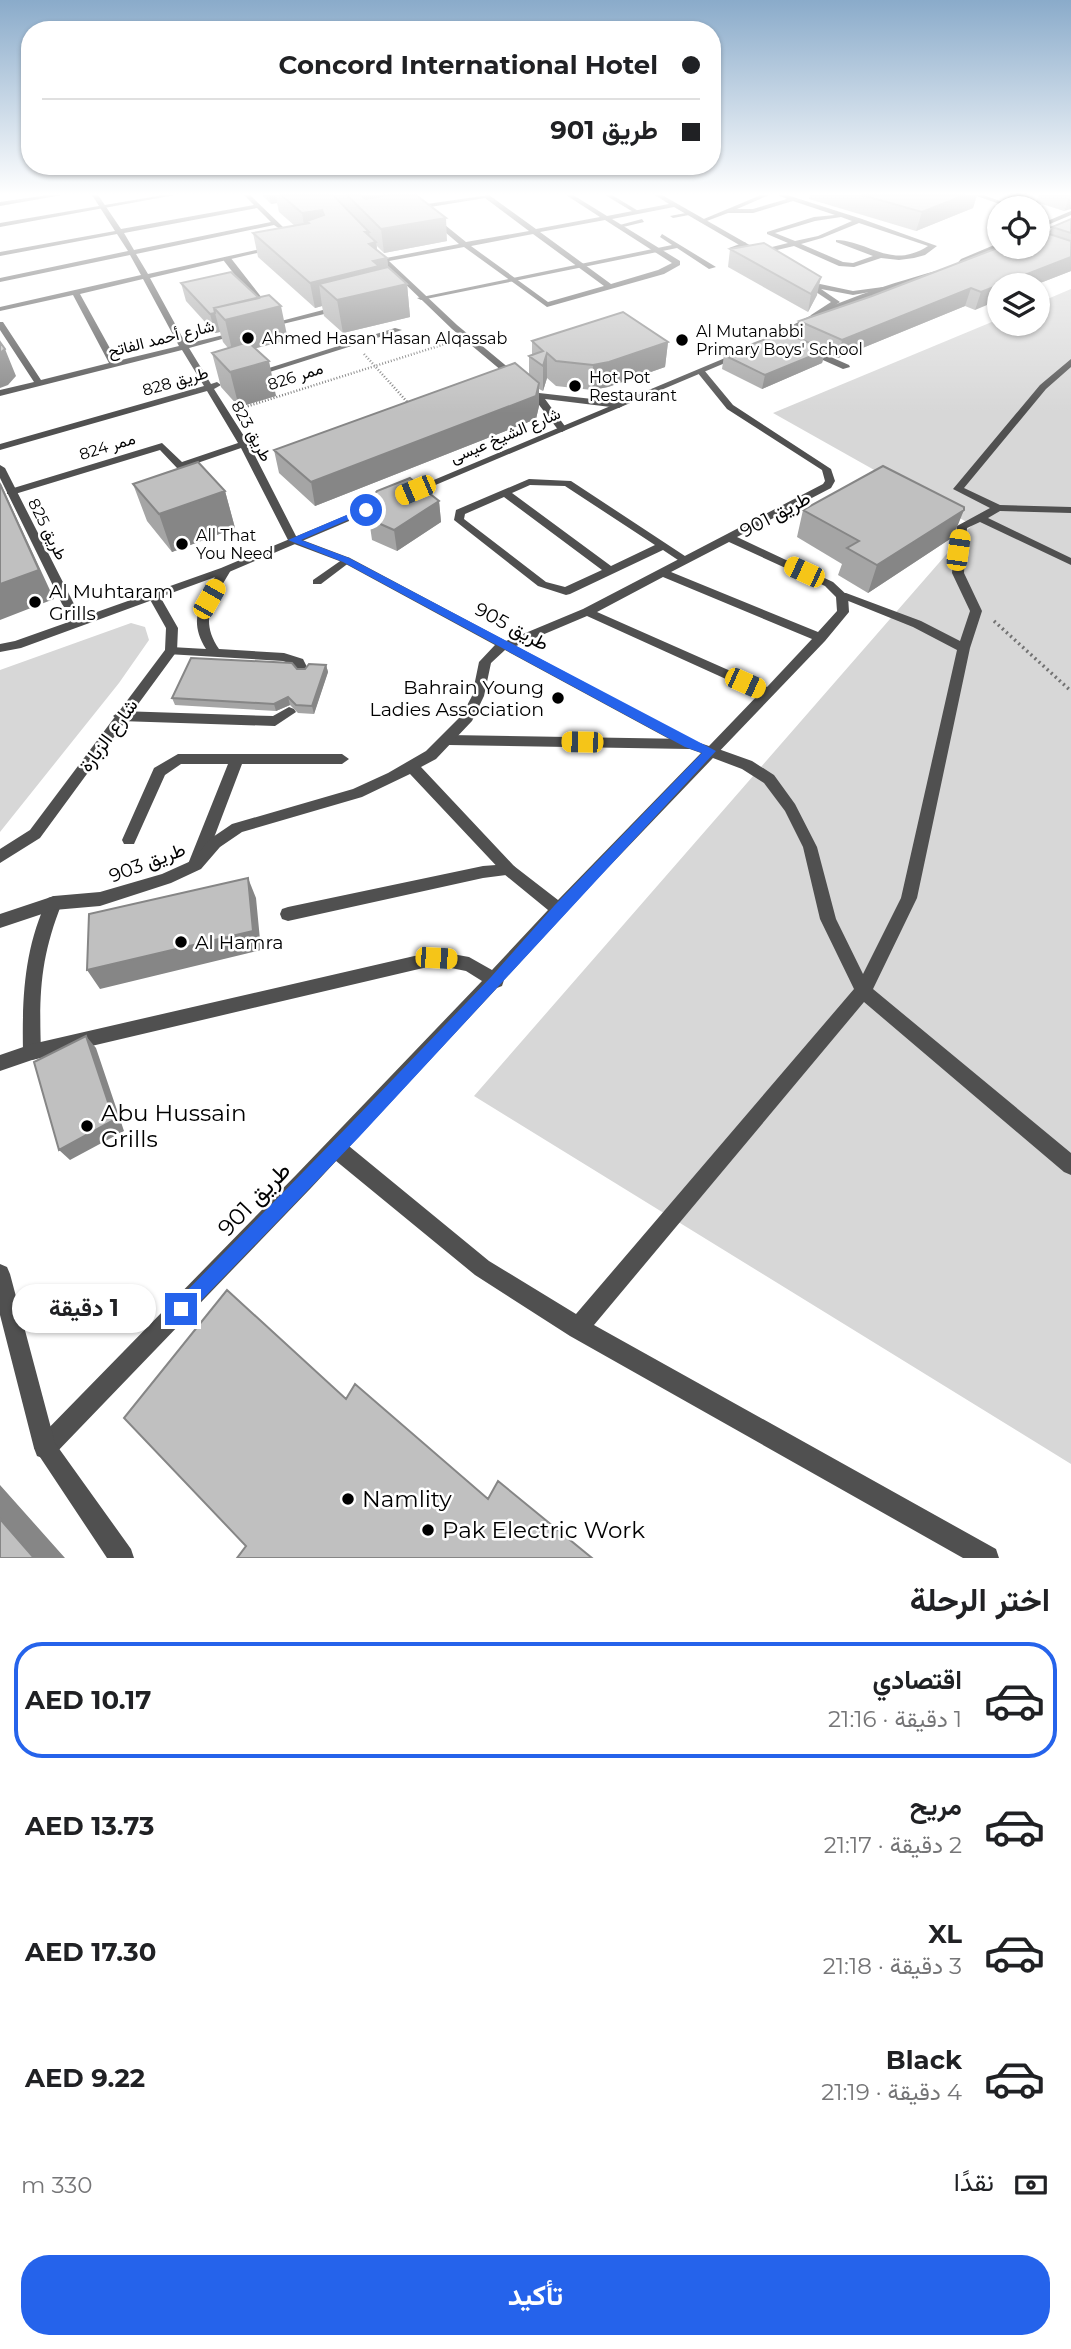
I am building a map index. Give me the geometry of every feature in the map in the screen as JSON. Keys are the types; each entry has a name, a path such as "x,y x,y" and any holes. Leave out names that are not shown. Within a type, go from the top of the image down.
{"street":[{"path":"0,280 62,268"},
{"name":"طريق 823","path":"141,268 184,347 244,444 293,540"},
{"path":"0,309 186,268"},
{"path":"234,268 278,324"},
{"path":"391,268 411,289 466,337 540,396 562,429"},
{"path":"496,268 547,305 669,268"},
{"path":"421,298 567,268"},
{"path":"584,268 610,287"},
{"path":"810,321 887,289 954,268"},
{"path":"758,348 810,321 836,302 791,272"},
{"path":"810,321 847,313 911,287 924,277"},
{"path":"812,285 853,293 887,289"},
{"path":"400,292 411,289"},
{"path":"75,292 114,364"},
{"name":"شارع أحمد الفاتح","path":"0,393 355,304"},
{"path":"0,324 37,382"},
{"path":"249,376 398,330"},
{"path":"781,338 792,343"},
{"path":"803,348 846,367"},
{"name":"شارع الشيخ عيسى","path":"0,649 225,570 747,352"},
{"path":"1071,362 1043,387 958,489 998,508 1071,510"},
{"name":"طريق 901","path":"701,372 730,407 818,463 830,474 827,486 820,491 730,538"},
{"name":"طريق 828","path":"0,447 223,384"},
{"path":"540,396 564,401 619,405"},
{"name":"ممر 824","path":"11,492 162,446 180,466 244,444"},
{"name":"طريق 825","path":"0,468 68,604"},
{"path":"663,546 566,591 554,589 542,584 459,520 460,512 529,482 567,483 685,560"},
{"path":"505,493 610,571"},
{"path":"578,1328 863,991 909,898 964,648 976,611 958,573 962,526 998,508"},
{"path":"980,518 1071,562"},
{"path":"506,645 587,612 730,538"},
{"name":"طريق 901","path":"45,1448 337,1149 496,981 558,909 768,694 843,612 842,596 829,584 730,538"},
{"name":"طريق 905","path":"293,540 346,560 689,744 747,765 769,779 790,808 810,847 828,919 863,991"},
{"path":"317,582 346,560"},
{"path":"215,653 200,627 202,612 225,570"},
{"path":"661,572 821,638"},
{"path":"153,596 172,628 171,651 292,659 302,665 303,671"},
{"path":"842,596 917,624 964,648"},
{"path":"587,612 768,694"},
{"name":"شارع الشيخ عيسى","path":"0,656 17,645"},
{"name":"طريق 903","path":"0,921 54,903 111,896 196,865 215,843 237,828 357,793 412,767 449,740 467,718 478,696 485,662 492,653 506,645"},
{"name":"شارع الزبارة","path":"0,857 35,834 120,716 171,651"},
{"path":"120,716 275,721 289,712"},
{"path":"449,740 689,744"},
{"path":"129,840 159,772 167,765 191,758 342,759"},
{"path":"196,865 237,760"},
{"path":"412,767 509,870 558,909"},
{"path":"288,914 483,872 509,870"},
{"path":"32,1052 30,978 34,953 54,903"},
{"path":"0,1063 32,1052 436,958 468,964 496,981"},
{"path":"863,991 1071,1165"},
{"path":"337,1149 482,1268 578,1328 987,1558"},
{"path":"0,1274 45,1448 122,1558"}],"path":[{"name":"ممر 826","path":"225,414 466,337"},
{"path":"355,343 414,411"},
{"path":"395,408 420,399"},
{"path":"972,602 1071,691"}],"shaded area":[{"path":"1071,289 1071,1464 474,1096 972,525 773,413 987,324 987,336 1050,336 1050,298"},
{"path":"131,623 145,627 149,640 119,683 0,832 0,670"}],"building":[{"path":"293,268 372,268 310,283"},
{"path":"389,268 407,284 337,300 319,284"},
{"path":"764,268 805,268 821,277 811,294"},
{"path":"946,268 1043,268 1030,273 987,273 987,290 981,292 971,288 842,340 799,321"},
{"path":"231,272 259,298 214,308 215,313 210,314 181,283"},
{"path":"269,295 281,306 225,320 214,308"},
{"path":"623,312 668,342 593,365 556,361 547,353 543,366 529,356 543,351 532,341"},
{"path":"784,332 826,350 765,375 724,355"},
{"path":"248,342 269,361 230,372 212,353"},
{"path":"515,363 539,383 536,396 311,482 274,450"},
{"path":"198,462 225,491 159,514 133,484"},
{"path":"883,466 964,507 964,510 877,565 847,548 859,541 803,510"},
{"path":"410,478 439,501 394,530 369,519 368,502 377,491"},
{"path":"0,484 39,570 0,584"},
{"path":"191,658 292,663 297,669 305,669 309,664 326,665 312,706 296,705 288,697 274,704 172,698"},
{"path":"248,878 253,931 87,970 89,914"},
{"path":"86,1036 114,1120 59,1150 34,1062"},
{"path":"227,1290 346,1399 355,1384 488,1499 498,1481 592,1558 237,1558 246,1546 124,1418"},
{"path":"0,1519 34,1558 0,1558"}],"place":[{"name":"Ahmed Hasan Hasan Alqassab","path":"248,338"},
{"name":"Al Mutanabbi Primary Boys' School","path":"682,340"},
{"name":"Hot Pot Restaurant","path":"575,386"},
{"name":"All That You Need","path":"182,544"},
{"name":"Al Muhtaram Grills","path":"35,602"},
{"name":"Bahrain Young Ladies Association","path":"558,698"},
{"name":"Al Hamra","path":"181,942"},
{"name":"Abu Hussain Grills","path":"87,1126"},
{"name":"Namlity","path":"348,1499"},
{"name":"Pak Electric Work","path":"428,1530"}],"route":[{"path":"181,1309 355,1131 496,981 558,909 710,751 689,744 346,560 293,540 366,510"}]}
